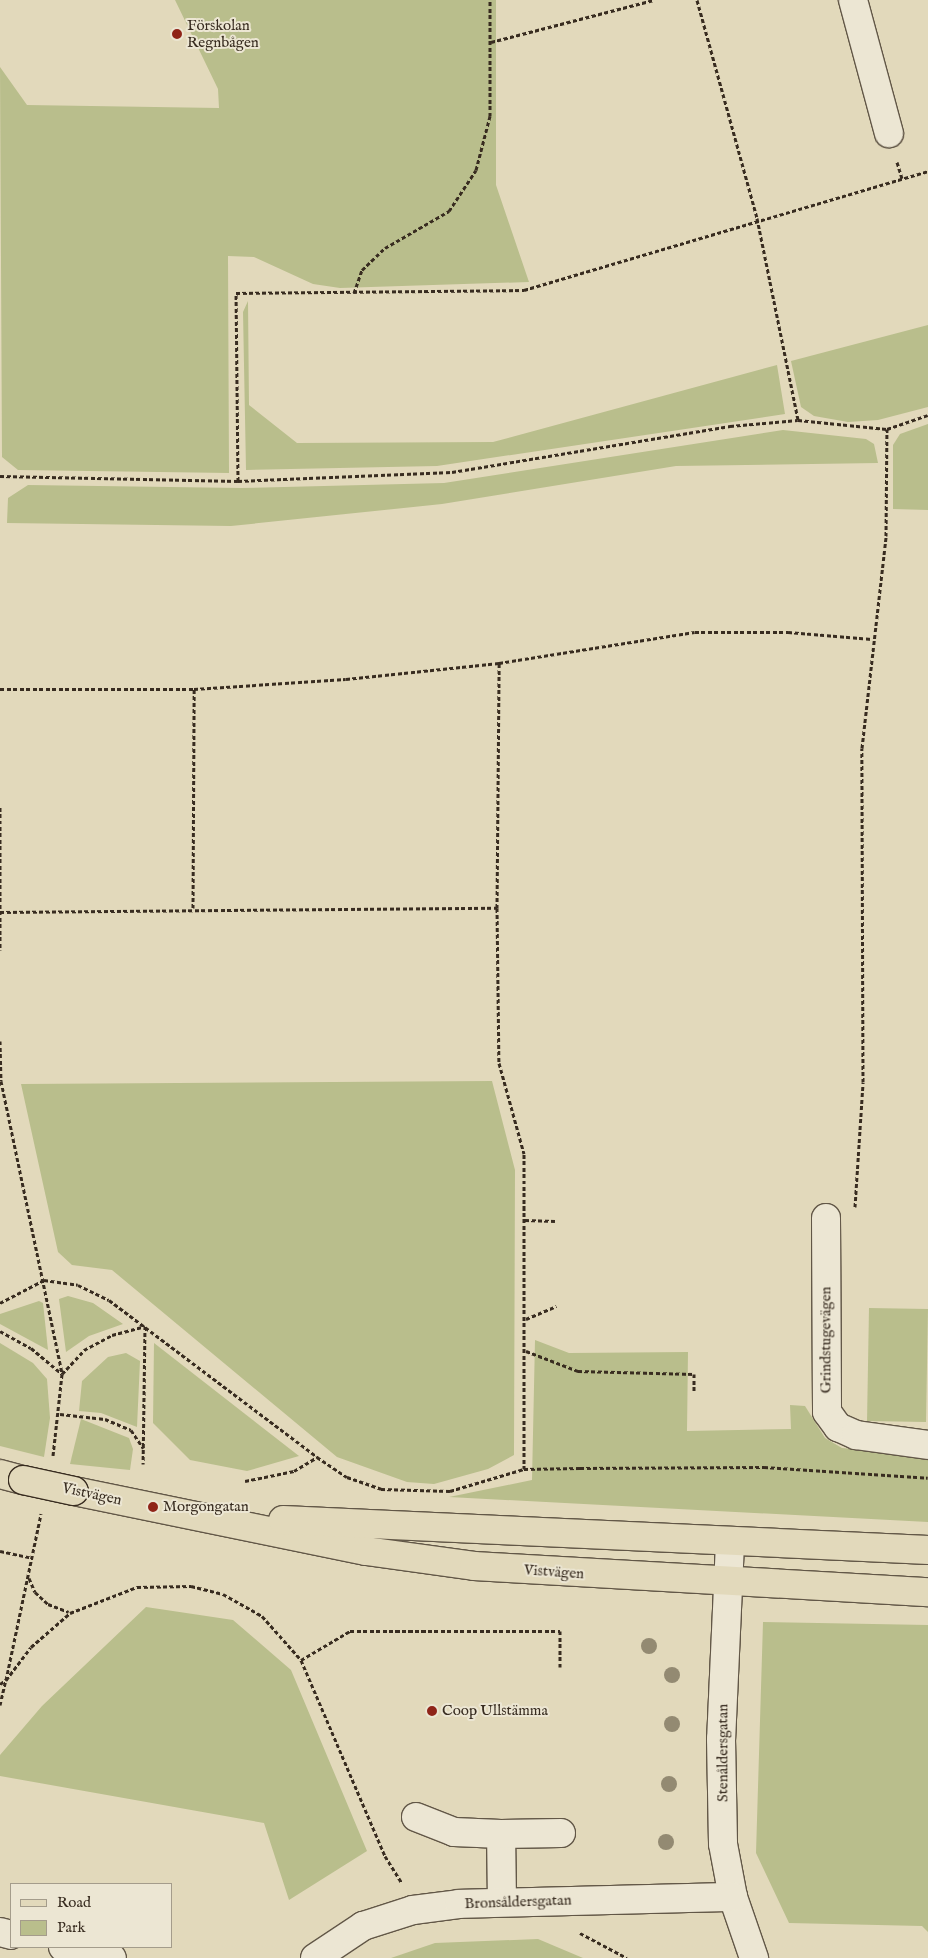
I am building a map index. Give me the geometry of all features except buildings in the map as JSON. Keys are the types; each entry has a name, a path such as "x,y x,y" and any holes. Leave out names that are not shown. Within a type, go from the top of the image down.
{"main road":[{"name":"Vistvägen","path":"12,1477 366,1551 474,1566 728,1583 928,1592"},
{"name":"Vistvägen","path":"184,1513 730,1543 928,1550"}],"street":[{"path":"853,0 889,133"},
{"name":"Grindstugevägen","path":"826,1218 827,1412 838,1427 856,1435 928,1445"},
{"name":"Stenåldersgatan","path":"730,1543 721,1739 723,1844 733,1897 754,1958"},
{"path":"416,1817 454,1832 502,1834 562,1833"},
{"path":"502,1834 502,1902"},
{"name":"Bronsåldersgatan","path":"316,1958 364,1926 413,1910 502,1902 733,1897"},
{"path":"67,1948 98,1956"}],"path":[{"path":"354,293 362,270 384,248 449,211 476,170 490,116 490,0"},
{"path":"491,42 653,0"},
{"path":"697,0 757,218 798,420"},
{"path":"238,481 236,293 524,290 757,218 928,171"},
{"path":"0,476 238,481 452,472 730,426 798,420 887,429 928,415"},
{"path":"854,1218 863,1082 862,748 872,639 886,536 887,429"},
{"path":"0,688 194,689 499,663 695,632 788,632 872,639"},
{"path":"499,663 497,908 499,1063 524,1154 526,1319 524,1469"},
{"path":"193,908 194,689"},
{"path":"0,807 0,950"},
{"path":"0,912 193,908 497,908"},
{"path":"0,1041 1,1081 44,1280 62,1374 60,1414 51,1466"},
{"path":"525,1220 555,1221"},
{"path":"0,1302 44,1280 78,1285 109,1300 317,1457 347,1477 381,1488 419,1492 450,1491 524,1469 764,1467 851,1470 928,1478"},
{"path":"526,1319 556,1306"},
{"path":"62,1374 84,1350 112,1335 145,1326"},
{"path":"143,1464 145,1326"},
{"path":"0,1331 31,1348 62,1374"},
{"path":"526,1352 578,1371 694,1374 694,1391"},
{"path":"60,1414 105,1419 131,1430 143,1448"},
{"path":"245,1481 294,1471 317,1457"},
{"path":"0,1705 41,1510"},
{"path":"0,1551 32,1558"},
{"path":"28,1577 35,1592 48,1604 70,1612"},
{"path":"0,1684 6,1680 31,1647 70,1612 137,1587 191,1586 223,1594 262,1616 301,1660 413,1910"},
{"path":"301,1660 350,1632 560,1632 560,1667"},
{"path":"572,1930 627,1958"}],"green space":[{"path":"175,0 496,0 496,185 529,282 340,288 313,284 254,257 228,256 229,473 18,470 2,457 0,67 27,105 219,108 218,89"},
{"path":"248,301 249,405 297,443 493,442 777,365 785,414 437,466 246,470 243,312"},
{"path":"928,325 928,407 878,420 848,422 814,416 801,407 791,361"},
{"path":"928,424 928,510 893,509 893,445 900,434"},
{"path":"783,430 866,439 874,444 878,463 676,466 442,504 231,526 7,523 8,498 28,485 241,488 444,483"},
{"path":"492,1081 515,1170 514,1455 488,1469 434,1484 407,1482 337,1457 112,1270 72,1265 58,1252 21,1084"},
{"path":"68,1296 93,1303 123,1324 89,1336 66,1352 59,1299"},
{"path":"39,1301 43,1303 48,1350 0,1324 0,1314"},
{"path":"869,1308 928,1309 926,1422 867,1421"},
{"path":"535,1340 569,1353 688,1352 687,1431 791,1429 790,1405 805,1406 825,1438 842,1448 928,1456 928,1522 449,1497 532,1480"},
{"path":"0,1343 33,1363 47,1379 50,1418 44,1457 0,1446"},
{"path":"154,1343 299,1456 247,1471 190,1460 153,1423"},
{"path":"126,1353 140,1361 137,1427 101,1413 79,1411 82,1381 108,1357"},
{"path":"81,1419 129,1438 133,1449 130,1470 70,1464"},
{"path":"146,1607 233,1620 291,1670 367,1851 289,1900 264,1823 0,1776 0,1755 42,1706"},
{"path":"763,1622 928,1625 928,1932 922,1926 789,1923 756,1853"},
{"path":"538,1939 583,1958 391,1958 435,1943"}],"place":[{"name":"Förskolan Regnbågen","path":"177,34"},
{"name":"Morgongatan","path":"153,1507"},
{"name":"Coop Ullstämma","path":"432,1711"}]}
